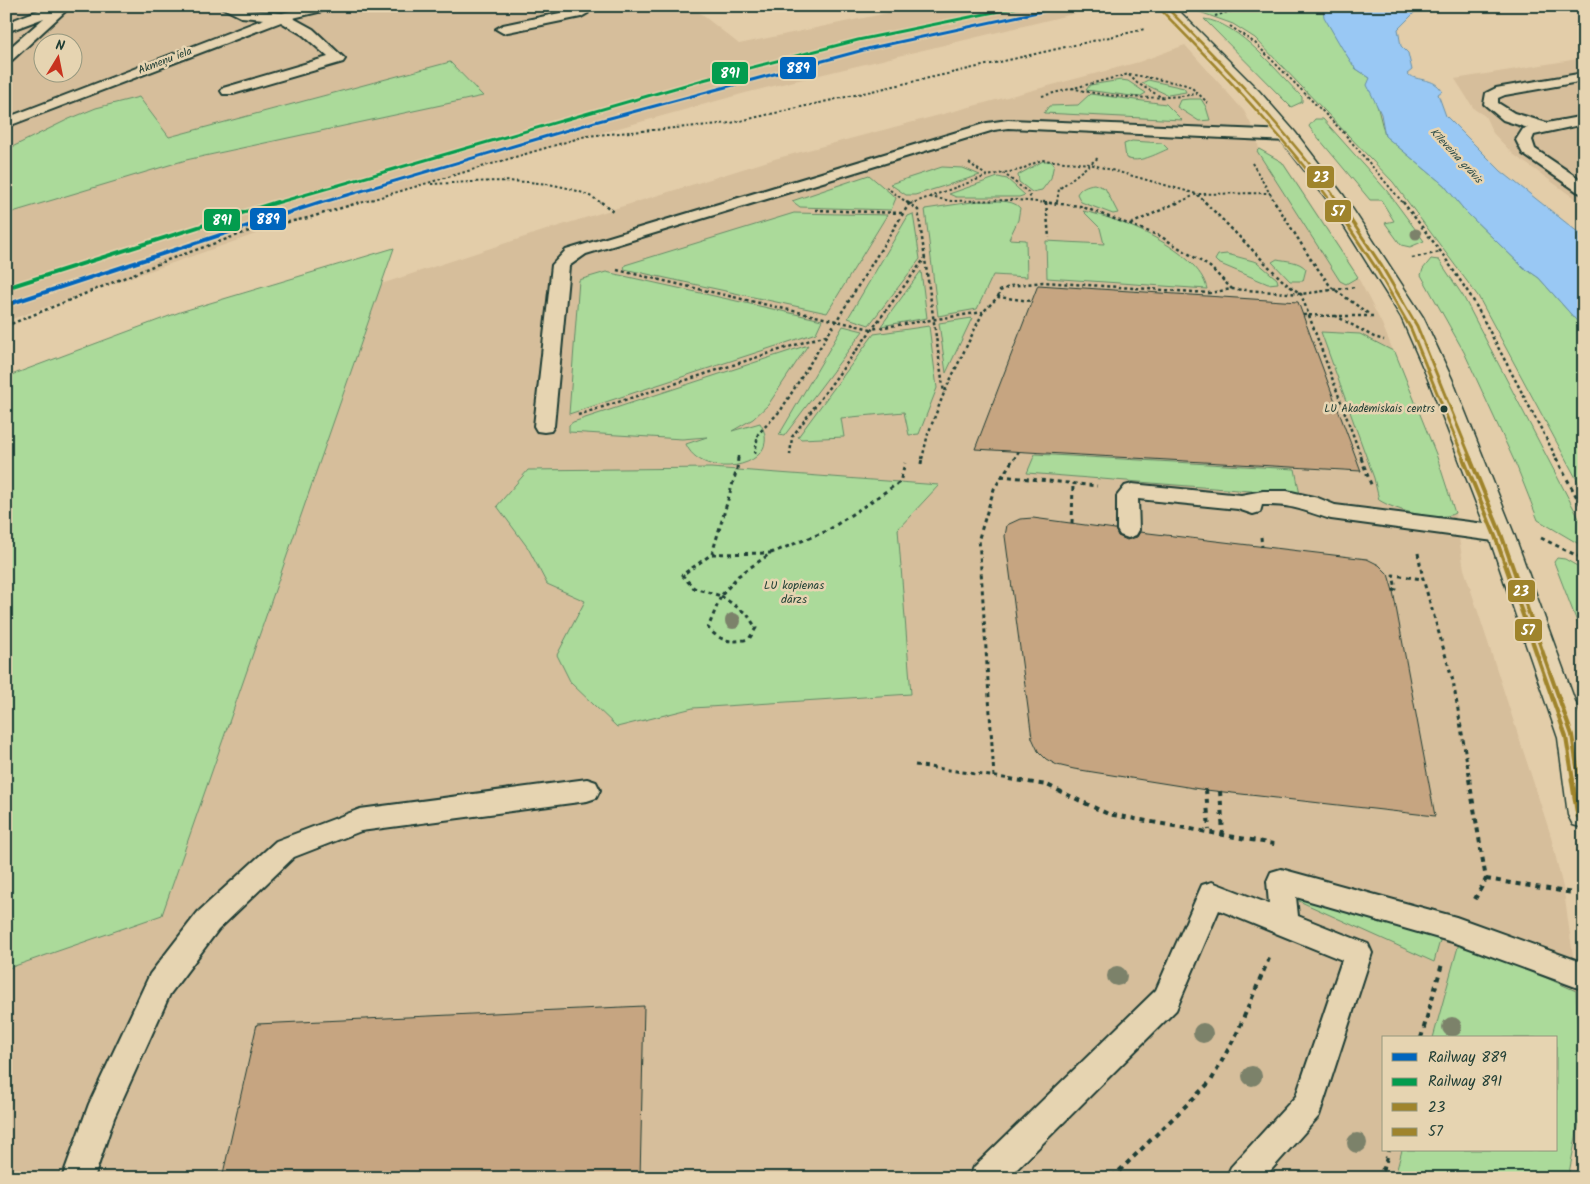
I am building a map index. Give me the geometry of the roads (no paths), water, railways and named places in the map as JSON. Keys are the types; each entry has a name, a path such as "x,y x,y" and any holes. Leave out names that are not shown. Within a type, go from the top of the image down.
{"main road":[{"path":"1165,6 1253,96 1288,136 1337,200 1412,317 1440,379 1501,534 1578,747 1584,815"}],"lane":[{"path":"6,28 62,6"},
{"path":"6,58 66,6"},
{"path":"225,6 246,14 282,17 308,32 338,59 228,91"},
{"name":"Akmeņu iela","path":"6,123 282,17 326,6"},
{"path":"503,29 581,14 580,6"},
{"path":"1544,127 1512,119 1498,112 1491,104 1491,96 1501,91 1584,78"},
{"path":"1584,120 1544,127 1528,132 1524,140 1528,151 1584,189"},
{"path":"544,426 561,265 572,254 580,250 992,126 1008,124 1288,136"},
{"path":"1128,530 1127,496 1132,491 1241,502 1258,510 1298,515 1322,517 1331,512 1501,534"},
{"path":"78,1178 100,1115 160,984 208,921 285,849 360,820 587,790"},
{"path":"1285,924 1281,881 1456,930 1584,977"},
{"path":"985,1178 1166,1000 1212,894 1358,954 1308,1104 1242,1178"}],"water":[{"name":"Kīleveina grāvis","path":"1329,6 1421,6 1398,29 1401,46 1408,53 1412,70 1407,74 1439,87 1442,91 1438,94 1446,116 1501,171 1584,237 1584,329 1539,278 1523,267 1466,212 1444,185 1385,136 1381,114 1367,85 1370,78 1355,68 1324,17 1323,8"}],"rail line":[{"name":"891","path":"6,288 285,200 703,80 858,40 1024,6"},
{"name":"889","path":"6,305 292,211 595,122 871,48 1066,6"}],"place":[{"name":"LU Akadēmiskais centrs","path":"1444,409"}],"park label":[{"name":"LU kopienas dārzs","path":"794,592"}]}
